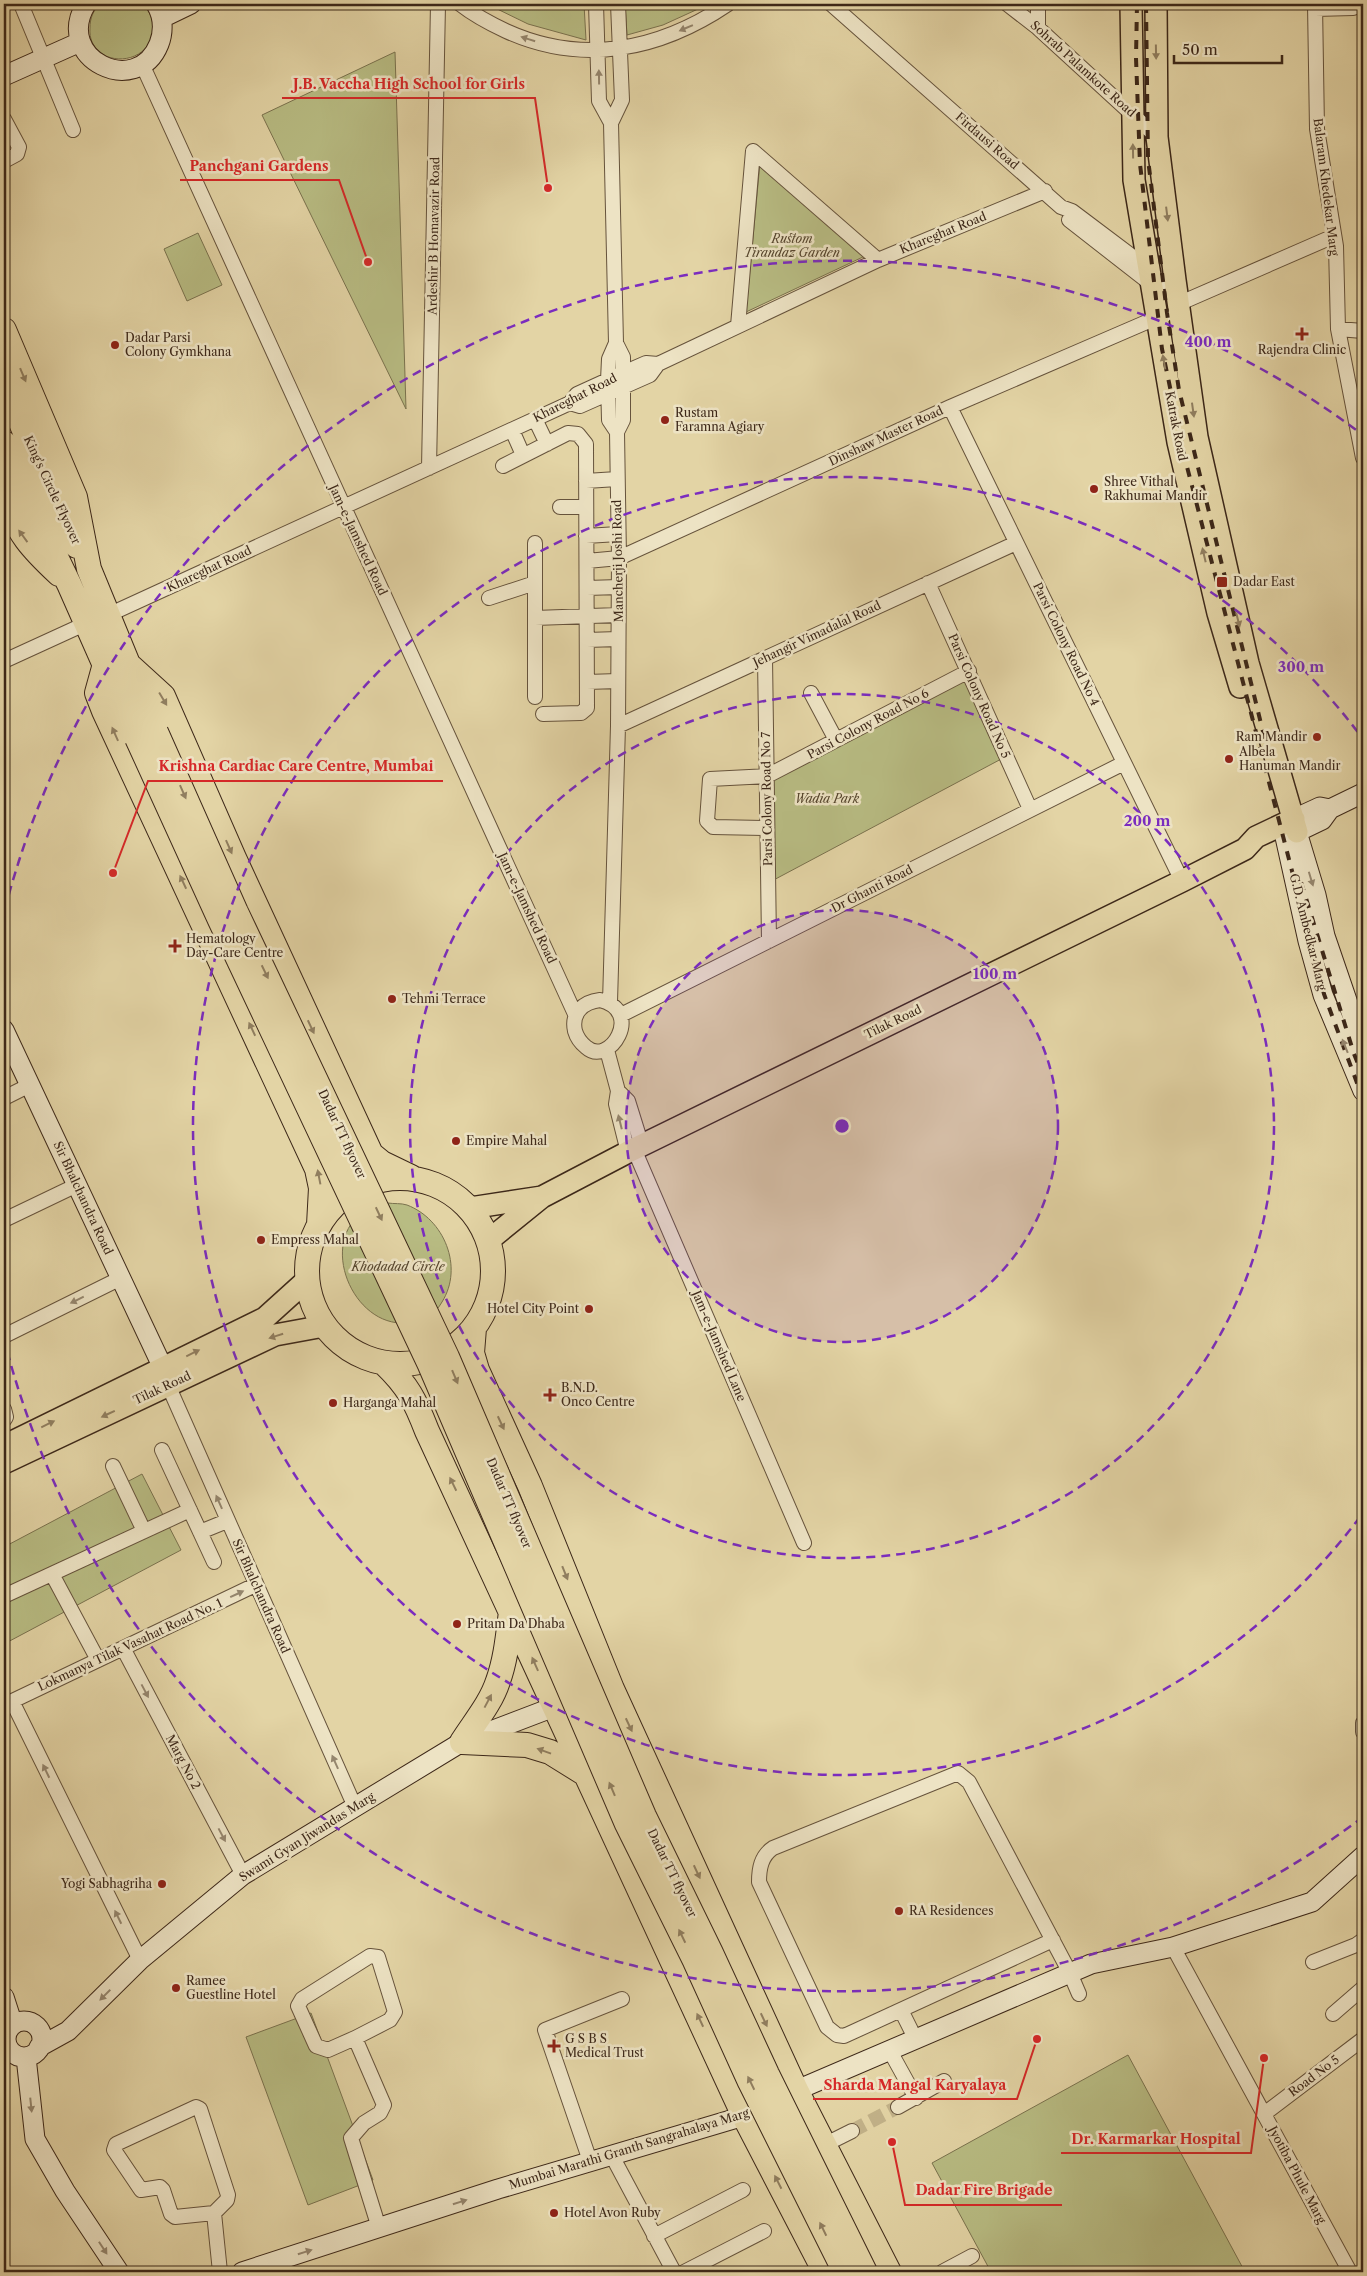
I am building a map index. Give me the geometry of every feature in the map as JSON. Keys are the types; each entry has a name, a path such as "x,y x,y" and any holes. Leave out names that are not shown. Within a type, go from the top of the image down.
{"highway":[{"path":"4,330 75,497 105,664 146,735"},
{"name":"King's Circle Flyover","path":"4,383 69,584 98,619"},
{"name":"King's Circle Flyover","path":"4,442 46,511 89,569"},
{"path":"4,497 16,527 35,552 69,584"},
{"path":"98,619 129,665 163,696 234,858 371,1154 382,1163 411,1177 443,1187 470,1208 481,1223 489,1240 494,1270 489,1301 474,1328 456,1346 434,1358 409,1364 384,1363 361,1356 340,1343 324,1326 312,1304 307,1280 309,1252 318,1225 320,1188 318,1169 104,711 97,693 105,664"},
{"path":"129,665 146,735"},
{"name":"Dadar TT flyover","path":"146,735 220,920 430,1365 627,1824 695,1961 750,2082 845,2272"},
{"name":"Dadar TT flyover","path":"146,735 236,912 447,1357 644,1816 711,1953 767,2074 866,2272"},
{"path":"318,1225 335,1203 358,1187 384,1178 411,1177"},
{"path":"474,1328 472,1353 477,1370 530,1486 609,1680 796,2090 889,2272"},
{"path":"384,1363 400,1378 413,1397 427,1431 470,1520 744,2116 825,2272"},
{"path":"470,1520 530,1486"},
{"path":"462,1742 484,1709 498,1683 506,1652 512,1612"},
{"path":"462,1742 528,1745 550,1752 586,1775"},
{"path":"633,1875 684,1846"}],"main road":[{"name":"Katrak Road","path":"1131,4 1134,180 1168,390 1187,439 1221,585 1248,663 1269,760 1290,834"},
{"name":"Katrak Road","path":"1156,4 1157,137 1174,280 1189,384 1187,439"},
{"path":"1168,390 1189,384"},
{"name":"Tilak Road","path":"489,1240 542,1197 634,1149 1245,850 1259,849 1290,834"},
{"name":"Tilak Road","path":"470,1208 542,1197"},
{"name":"Tilak Road","path":"4,1463 166,1376 265,1318 307,1280"},
{"name":"Tilak Road","path":"4,1446 166,1376 274,1335 324,1326"}],"street":[{"path":"21,4 73,130"},
{"path":"86,4 80,13 78,35 80,42 95,62 119,71 142,64 157,48 161,39 159,8 191,4"},
{"name":"Ardeshir B Homavazir Road","path":"429,468 438,4"},
{"path":"460,4 490,23 519,37 550,46 581,51 598,51 636,46 690,27 728,4"},
{"name":"Mancherji Joshi Road","path":"596,4 599,101 611,123"},
{"name":"Mancherji Joshi Road","path":"610,1002 618,726 619,558 617,432 609,420 608,387 609,359 616,343 611,123 622,100 618,4"},
{"name":"Firdausi Road","path":"831,4 1061,206 1072,211 1150,277"},
{"name":"Sohrab Palamkote Road","path":"1007,4 1038,28 1157,137"},
{"path":"1038,4 1038,28"},
{"path":"1315,6 1353,8 1361,4"},
{"name":"Balaram Khedekar Marg","path":"1315,6 1317,129 1334,236 1338,329 1363,458"},
{"path":"4,76 80,42"},
{"name":"Jam-e-Jamshed Road","path":"142,64 575,1014"},
{"path":"4,119 19,147 17,154 4,161"},
{"path":"738,326 753,151 878,260"},
{"name":"Khareghat Road","path":"4,662 570,403 577,394 608,387 623,380 646,363 658,364 878,260 1045,191"},
{"name":"Dinshaw Master Road","path":"586,561 619,558 950,407 1179,309 1334,236"},
{"path":"1150,277 1174,280"},
{"path":"1338,329 1363,331"},
{"path":"616,343 623,356 623,420 617,432"},
{"name":"Parsi Colony Road No 4","path":"950,407 1182,881"},
{"path":"535,419 546,444"},
{"path":"512,430 523,455"},
{"path":"502,466 568,433 578,434 586,444 587,708 584,712 544,714"},
{"path":"586,481 617,479"},
{"path":"560,507 586,507"},
{"path":"586,536 618,534"},
{"path":"535,543 535,697"},
{"name":"Jehangir Vimadalal Road","path":"618,726 1016,543"},
{"path":"489,598 535,583"},
{"name":"Parsi Colony Road No 5","path":"928,583 1030,809"},
{"path":"587,588 619,587"},
{"path":"535,618 618,615"},
{"path":"587,640 618,639"},
{"name":"Parsi Colony Road No 7","path":"765,658 769,941"},
{"name":"Parsi Colony Road No 6","path":"767,776 969,671"},
{"path":"587,682 618,681"},
{"path":"811,693 836,740"},
{"name":"Dr Ghanti Road","path":"621,1015 1124,763"},
{"path":"767,776 710,779 707,821 713,827 767,828"},
{"path":"1290,834 1320,807 1330,809 1363,793"},
{"name":"G.D. Ambedkar Marg","path":"1290,834 1316,895 1325,936 1363,1048"},
{"name":"G.D. Ambedkar Marg","path":"1290,834 1308,941 1323,995 1363,1092"},
{"path":"590,1001 610,1002 617,1007 621,1015 618,1036 607,1050 598,1052 588,1050 581,1043 574,1024 575,1014 581,1006 590,1001"},
{"name":"Sir Bhalchandra Road","path":"4,1030 166,1376 255,1585 355,1807"},
{"name":"Jam-e-Jamshed Lane","path":"607,1050 618,1091 628,1101 634,1149 804,1543"},
{"path":"4,1098 30,1086"},
{"path":"4,1220 77,1185"},
{"path":"4,1336 121,1278"},
{"path":"4,1409 6,1417 4,1420"},
{"path":"162,1450 214,1562"},
{"path":"113,1466 144,1532"},
{"path":"4,1596 190,1510"},
{"path":"200,1532 227,1521"},
{"path":"52,1574 98,1660"},
{"name":"Lokmanya Tilak Vasahat Road No. 1","path":"8,1703 255,1585"},
{"name":"Marg No 2","path":"122,1648 243,1875"},
{"name":"Swami Gyan Jiwandas Marg","path":"32,2052 68,2032 140,1960 243,1875 462,1742 555,1708 609,1680"},
{"path":"8,1703 140,1960"},
{"path":"1363,1723 1363,1732"},
{"path":"1053,1940 844,2036 836,2035 830,2031 759,1882 759,1872 762,1861 769,1851 958,1773 969,1782 1053,1940 1080,1994"},
{"name":"Mumbai Marathi Granth Sangrahalaya Marg","path":"242,2272 611,2154 744,2116 796,2090 1091,1964 1174,1947 1312,1902 1363,1856"},
{"name":"Jyotiba Phule Marg","path":"1174,1947 1350,2272"},
{"path":"1313,1962 1361,1947"},
{"path":"370,1956 378,1956 395,2012 390,2020 355,2038 328,2050 316,2046 298,2006 302,1999 370,1956"},
{"path":"1333,2014 1363,1988"},
{"path":"4,1998 13,2024"},
{"path":"590,2161 545,2030 622,1999"},
{"path":"901,2010 916,2040"},
{"path":"32,2052 15,2054 8,2046 6,2034 13,2024 25,2022 36,2026 41,2036 32,2052 35,2139 65,2191 119,2272"},
{"path":"355,2038 384,2105 380,2114 364,2123 351,2138 379,2228"},
{"name":"Road No 5","path":"1264,2114 1363,2039"},
{"path":"890,2051 916,2098"},
{"path":"898,2107 944,2081"},
{"path":"196,2107 200,2109 228,2195 227,2200 214,2213 175,2217 160,2187 141,2190 114,2150 116,2144 196,2107"},
{"path":"824,2145 852,2131"},
{"path":"611,2154 674,2272"},
{"path":"654,2236 744,2190"},
{"path":"214,2213 220,2272"},
{"path":"684,2272 764,2231"},
{"path":"942,2272 972,2256"}],"green space":[{"path":"100,4 142,4 145,7 152,20 153,32 148,44 140,53 130,58 118,59 107,56 98,50 92,41 90,24 95,9"},
{"path":"487,4 584,4 586,40 528,24"},
{"path":"625,4 709,4 663,25 627,35"},
{"path":"395,52 406,409 262,115"},
{"name":"Rustom Tirandaz Garden","path":"760,163 865,256 746,312"},
{"path":"198,233 222,285 187,301 164,249"},
{"name":"Wadia Park","path":"968,673 1005,757 768,883 766,779"},
{"name":"Khodadad Circle","path":"388,1203 407,1205 420,1212 431,1221 447,1246 451,1274 448,1288 437,1310 431,1315 416,1321 396,1323 378,1317 363,1305 352,1289 344,1270 342,1251 346,1233 357,1217 364,1211"},
{"path":"142,1474 181,1550 4,1644 4,1547"},
{"path":"311,2013 373,2180 308,2205 246,2037"},
{"path":"1128,2055 1245,2272 991,2272 932,2163"}],"tunnel":[{"path":"852,2131 898,2107"}],"railway":[{"path":"1137,4 1136,58 1140,164 1162,349 1185,459 1324,994 1363,1099"},
{"path":"1146,4 1148,159 1167,313 1179,390 1267,748"},
{"path":"1301,882 1354,1054 1363,1076"}],"place":[{"name":"J.B. Vaccha High School for Girls","path":"548,188"},
{"name":"Panchgani Gardens","path":"368,262"},
{"name":"Rajendra Clinic","path":"1302,334"},
{"name":"Dadar Parsi Colony Gymkhana","path":"115,345"},
{"name":"Rustam Faramna Agiary","path":"665,420"},
{"name":"Shree Vithal Rakhumai Mandir","path":"1094,489"},
{"name":"Dadar East","path":"1222,582"},
{"name":"Ram Mandir","path":"1317,737"},
{"name":"Albela Hanuman Mandir","path":"1229,759"},
{"name":"Krishna Cardiac Care Centre, Mumbai","path":"113,873"},
{"name":"Hematology Day-Care Centre","path":"175,946"},
{"name":"Tehmi Terrace","path":"392,999"},
{"name":"Empire Mahal","path":"456,1141"},
{"name":"Empress Mahal","path":"261,1240"},
{"name":"Hotel City Point","path":"589,1309"},
{"name":"B.N.D. Onco Centre","path":"550,1395"},
{"name":"Harganga Mahal","path":"333,1403"},
{"name":"Pritam Da Dhaba","path":"457,1624"},
{"name":"Yogi Sabhagriha","path":"162,1884"},
{"name":"RA Residences","path":"899,1911"},
{"name":"Ramee Guestline Hotel","path":"176,1988"},
{"name":"Sharda Mangal Karyalaya","path":"1037,2039"},
{"name":"G S B S Medical Trust","path":"554,2046"},
{"name":"Dr. Karmarkar Hospital","path":"1264,2058"},
{"name":"Dadar Fire Brigade","path":"892,2142"},
{"name":"Hotel Avon Ruby","path":"554,2213"}]}
